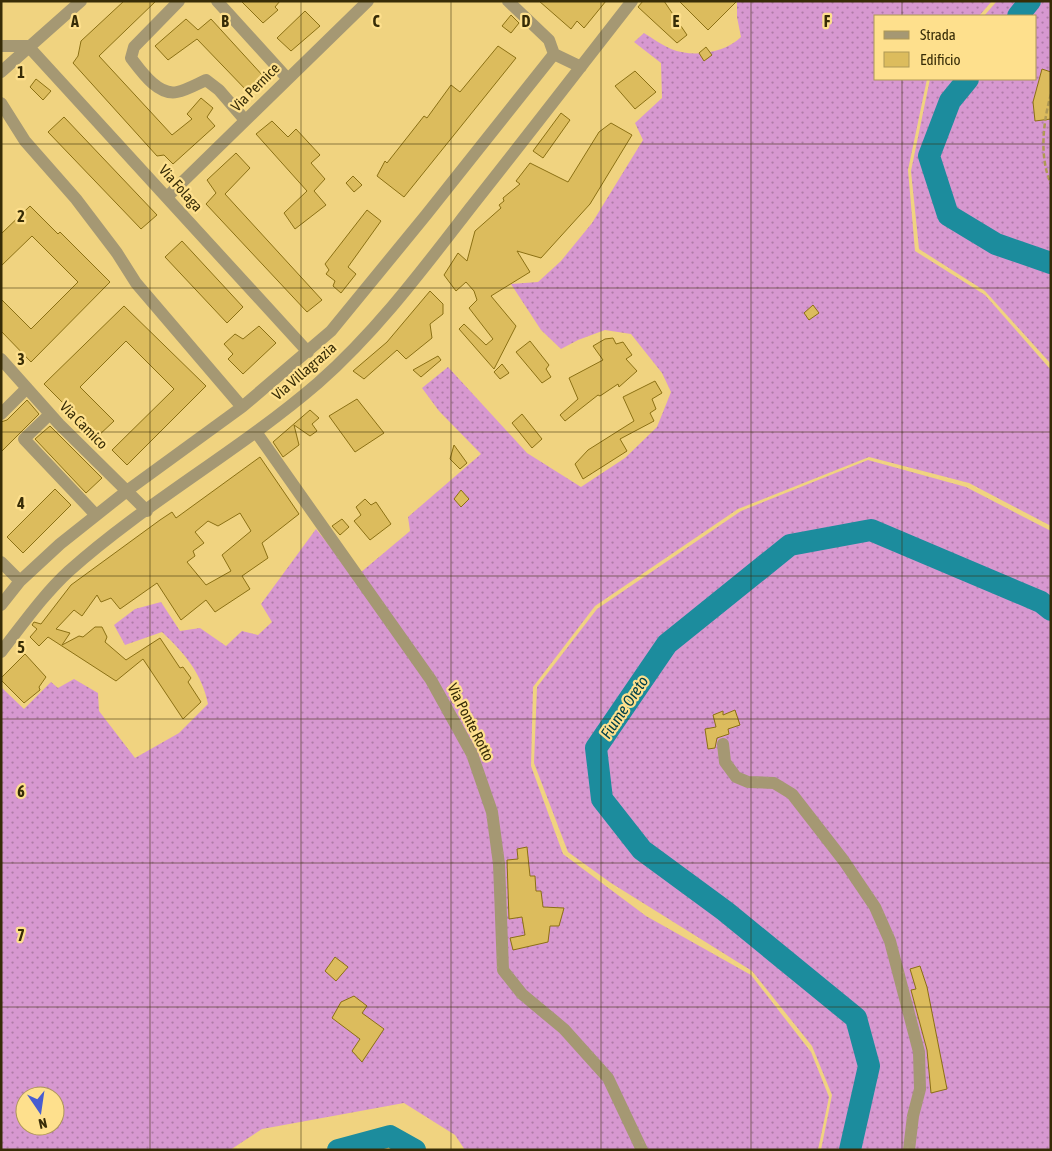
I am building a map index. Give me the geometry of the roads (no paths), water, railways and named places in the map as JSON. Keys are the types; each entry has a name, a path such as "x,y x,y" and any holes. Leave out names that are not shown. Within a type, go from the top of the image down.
{"street":[{"path":"1,72 28,46 81,1"},
{"path":"179,1 134,48 131,58 144,75 164,91 176,92 206,80 219,90 245,120"},
{"path":"217,1 287,78"},
{"name":"Via Pernice","path":"167,197 368,1"},
{"path":"508,1 549,40 554,54 581,67"},
{"name":"Via Villagrazia","path":"1,652 42,600 68,572 147,511 256,432 317,383 364,339 405,292 632,1"},
{"path":"1,46 28,46"},
{"name":"Via Folaga","path":"28,46 308,352"},
{"name":"Via Villagrazia","path":"1,605 20,581 60,544 128,490 242,407 331,331 426,216 554,54"},
{"path":"1,103 24,141 76,199 117,253 136,283 242,407"},
{"name":"Via Camico","path":"1,359 50,414 147,511"},
{"path":"1,414 27,388"},
{"path":"50,414 24,439 96,515"},
{"name":"Via Ponte Rotto","path":"256,432 431,680 472,754 492,812 499,864 503,970 522,994 564,1029 608,1078 642,1150"},
{"path":"1,562 20,581"},
{"path":"722,744 725,762 736,777 748,782 774,783 792,794 839,854 875,907 890,942 919,1052 920,1089 913,1116 909,1150"}],"waterway":[{"name":"Fiume Oreto","path":"1019,15 1030,1"},
{"name":"Fiume Oreto","path":"967,80 950,101 929,156 948,215 996,244 1051,263"},
{"name":"Fiume Oreto","path":"850,1150 869,1066 856,1018 725,911 642,850 602,799 596,748 667,644 790,545 871,530 1041,602 1051,610"},
{"name":"Fiume Oreto","path":"338,1150 390,1136 415,1150"}]}
